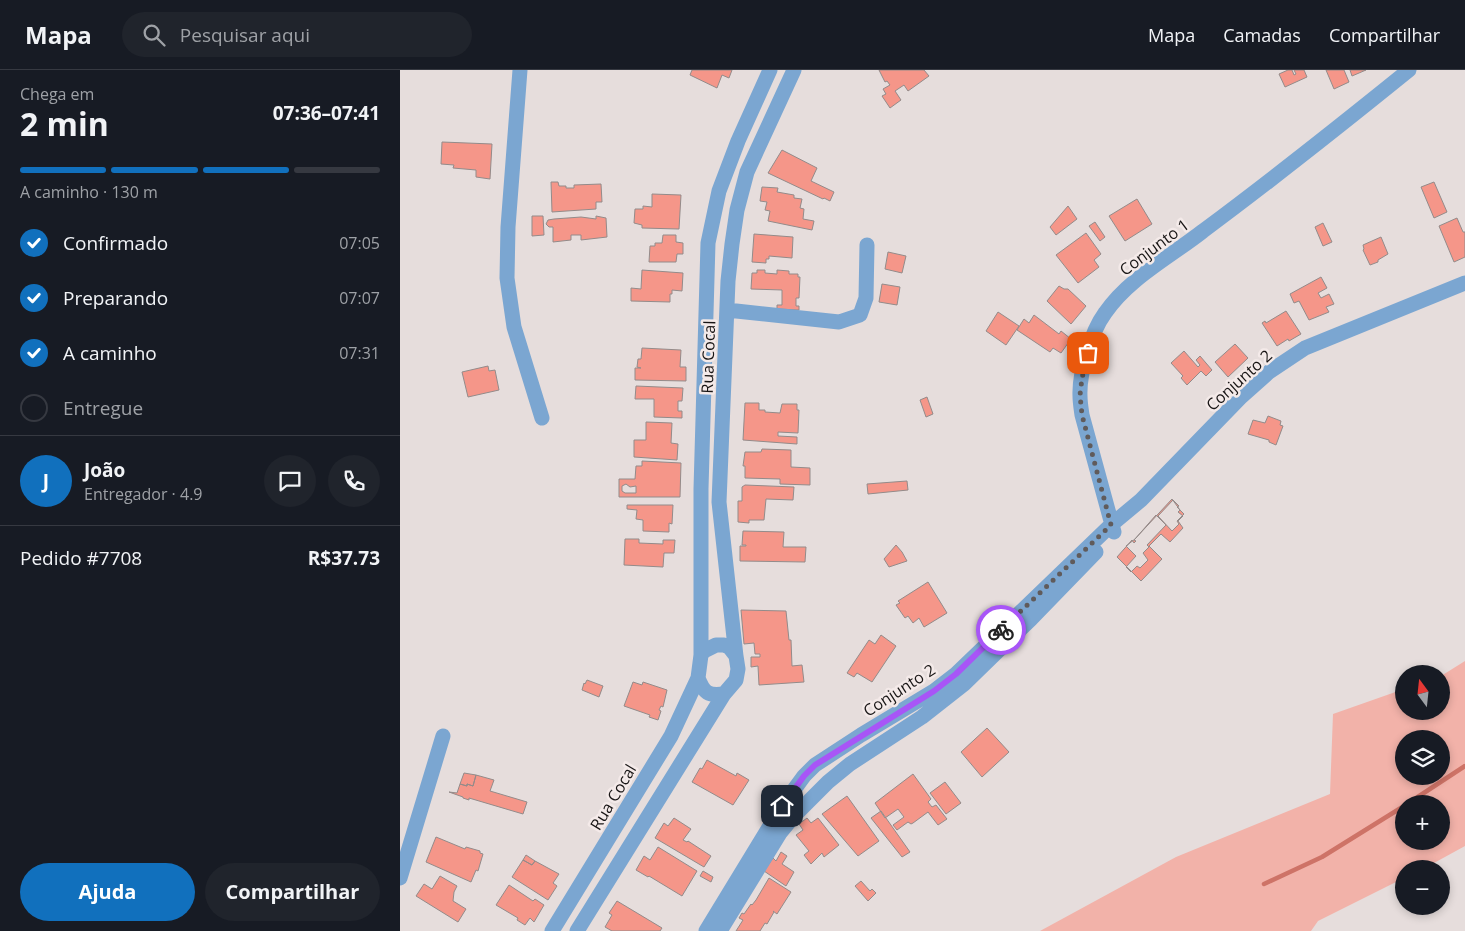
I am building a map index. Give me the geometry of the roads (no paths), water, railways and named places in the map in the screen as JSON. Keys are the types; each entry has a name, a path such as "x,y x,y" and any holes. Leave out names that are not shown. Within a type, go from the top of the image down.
{"street":[{"path":"520,70 508,227 507,278 514,327 542,418"},
{"name":"Rua Cocal","path":"701,655 701,489 708,243 719,190 738,141 770,70"},
{"name":"Rua Cocal","path":"736,656 719,502 727,310 732,244 741,190 747,172 794,70"},
{"name":"Conjunto 1","path":"1112,529 1082,415 1080,395 1088,353 1104,314 1116,299 1153,267 1217,221 1348,120 1409,70"},
{"path":"727,310 839,322 860,315 866,298 867,245"},
{"name":"Conjunto 2","path":"774,830 794,816 828,782 850,764 922,717 960,679 1031,619 1112,529 1240,398 1269,372 1305,348 1465,283"},
{"path":"577,931 724,694 736,680 738,669 736,656 724,644 716,645 704,651 701,655 698,678 703,689 714,696 724,694"},
{"name":"Rua Cocal","path":"552,931 670,736 698,678"},
{"name":"Conjunto 2","path":"716,926 804,776 815,765 934,691 960,679"},
{"path":"400,878 444,736"}],"waterway":[{"path":"1421,795 1465,766"},
{"path":"1264,884 1322,857 1395,812"}]}
